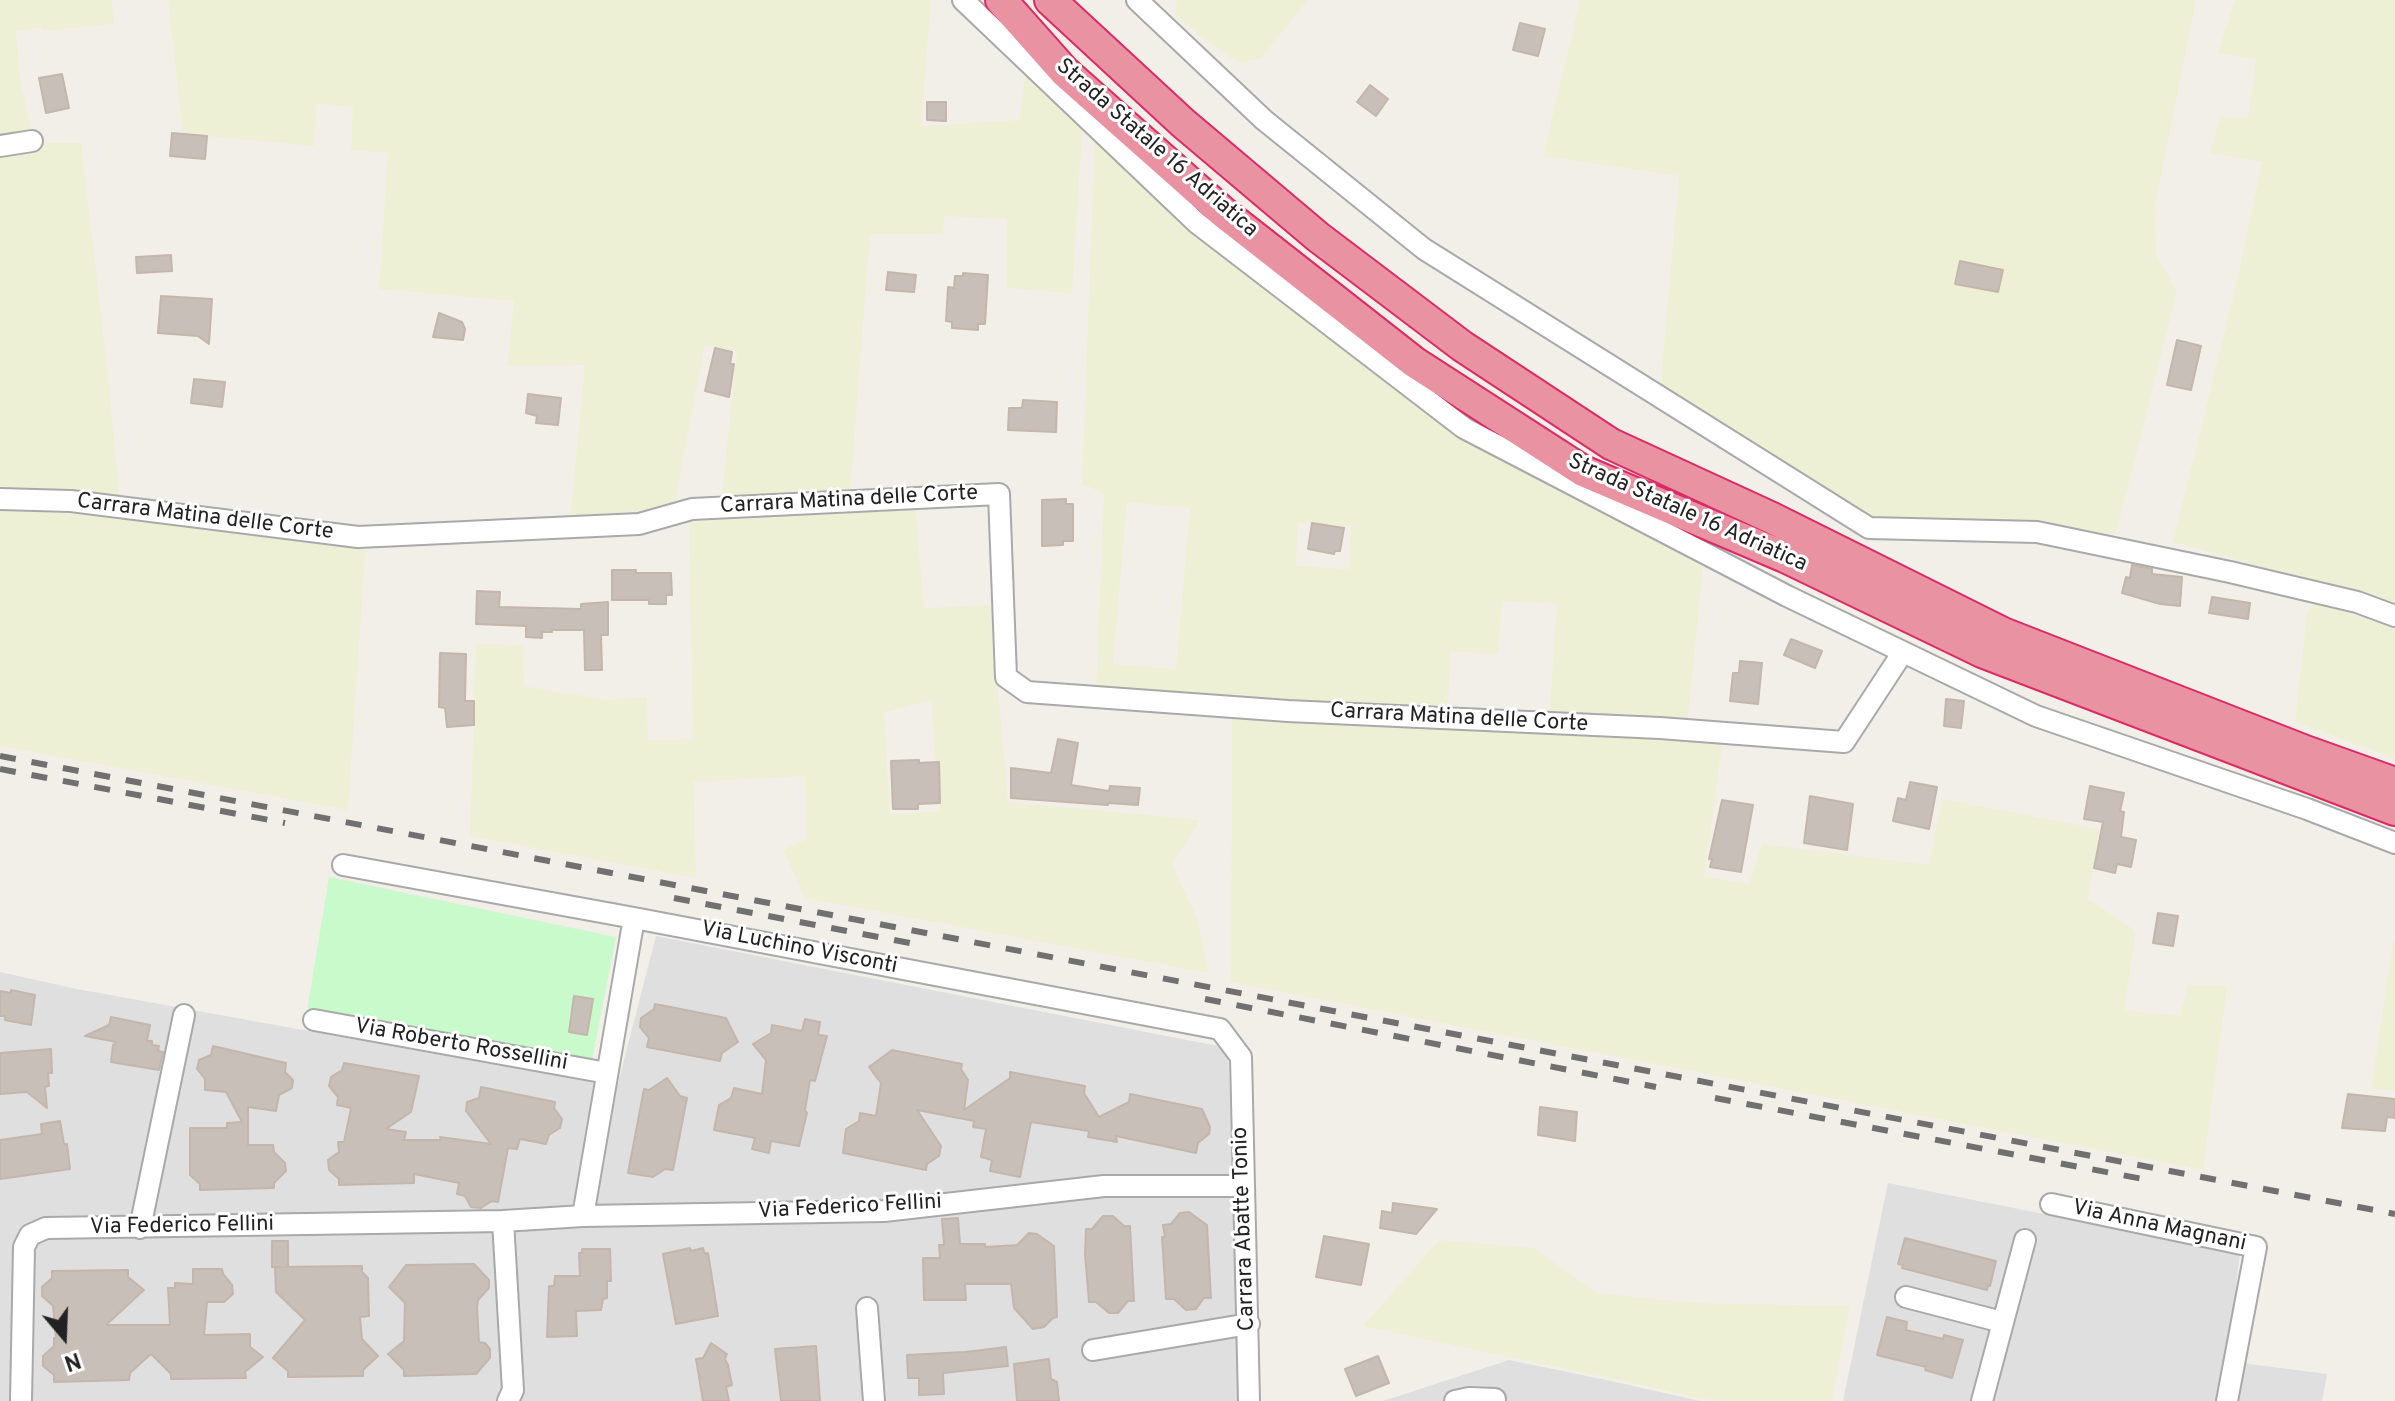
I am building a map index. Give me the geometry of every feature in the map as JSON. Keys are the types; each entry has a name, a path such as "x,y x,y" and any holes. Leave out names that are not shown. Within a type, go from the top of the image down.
{"highway":[{"name":"Strada Statale 16 Adriatica","path":"1001,0 1065,72 1224,213 1414,362 1583,471 1785,557 1982,652 2395,810"},
{"name":"Strada Statale 16 Adriatica","path":"1050,0 1183,123 1318,237 1462,346 1611,444 1772,518 2003,633 2294,747 2395,783"}],"street":[{"path":"963,0 1197,223 1464,428 1787,596 2036,716 2307,809 2395,843"},
{"path":"1137,0 1264,120 1424,249 1869,528 2037,532 2230,572 2357,602 2395,616"},
{"path":"0,146 32,141"},
{"name":"Carrara Matina delle Corte","path":"0,499 71,501 358,537 639,524 692,509 999,494 1006,677 1027,692 1288,711 1660,728 1844,742 1903,652"},
{"name":"Via Luchino Visconti","path":"343,865 1220,1029 1241,1057"},
{"path":"583,1216 634,918"},
{"path":"140,1228 184,1015"},
{"name":"Via Roberto Rossellini","path":"314,1020 607,1073"},
{"name":"Carrara Abatte Tonio","path":"1241,1057 1249,1401"},
{"name":"Via Federico Fellini","path":"21,1401 24,1247 30,1235 46,1228 884,1211 1104,1186 1244,1186"},
{"name":"Via Anna Magnani","path":"2051,1204 2256,1247 2227,1401"},
{"path":"503,1221 513,1390 508,1401"},
{"path":"1982,1401 2025,1240"},
{"path":"1906,1297 2002,1322"},
{"path":"867,1308 874,1401"},
{"path":"1093,1350 1249,1324"},
{"path":"1455,1401 1495,1399"}],"shaded area":[{"path":"656,936 1228,1048 1241,1401 0,1401 0,972 77,989 617,1087"},
{"path":"1888,1183 2240,1253 2228,1357 2250,1364 2327,1374 2322,1401 1843,1401"},
{"path":"1509,1360 1611,1381 1700,1401 1383,1401"}],"green space":[{"path":"0,0 111,0 114,24 16,31 20,80 35,143 81,143 120,502 0,494"},
{"path":"168,0 931,0 921,126 1019,120 1027,65 1083,120 1072,293 1007,288 1007,219 944,216 943,234 870,234 850,495 721,502 737,351 705,345 674,506 570,519 585,365 507,366 514,301 379,289 388,153 351,150 353,107 317,103 314,146 183,134"},
{"path":"1177,0 1308,0 1261,58 1238,63 1175,16"},
{"path":"1580,0 2196,0 2155,205 2156,254 2177,291 2116,534 1877,518 1660,391 1679,176 1543,156"},
{"path":"2235,0 2395,0 2395,604 2173,542 2236,285 2262,162 2210,153 2220,117 2248,118 2256,59 2218,53"},
{"path":"1095,132 1460,428 1703,567 1686,737 1723,740 1704,876 1749,884 1762,844 1929,865 1942,799 2100,829 2088,899 2136,931 2124,1010 2180,1016 2188,985 2227,986 2203,1170 1231,982 1232,705 1096,697 1104,493 1082,484","holes":["1127,502 1190,508 1176,669 1113,664","1298,523 1351,526 1349,569 1296,566","1502,601 1557,604 1549,721 1447,717 1451,652 1498,654"]},
{"path":"915,505 924,608 991,605 1008,802 1200,820 1172,865 1198,920 1208,973 805,898 783,850 806,839 805,776 694,782 696,878 470,836 476,644 523,645 524,686 608,700 647,697 648,740 693,739 689,522","holes":["931,700 939,811 890,814 884,713"]},
{"path":"0,507 137,515 366,542 348,810 0,746"},
{"path":"2315,604 2395,627 2395,758 2295,722 2307,613"},
{"path":"329,877 616,937 592,1060 307,1011"},
{"path":"2393,943 2395,1090 2371,1089"},
{"path":"1439,1240 1534,1248 1597,1293 1696,1303 1850,1306 1832,1401 1715,1401 1363,1326"}],"building":[{"path":"1520,23 1545,29 1538,56 1513,50"},
{"path":"62,74 69,108 46,113 39,78"},
{"path":"1370,85 1388,99 1376,116 1357,102"},
{"path":"927,102 946,102 946,121 927,120"},
{"path":"172,133 207,136 205,159 170,156"},
{"path":"171,255 172,271 137,273 136,257"},
{"path":"1960,261 2003,270 1998,292 1955,284"},
{"path":"888,272 916,275 914,292 886,290"},
{"path":"963,273 988,275 985,324 978,324 978,330 952,328 952,322 946,321 948,287 954,288 955,276 963,276"},
{"path":"161,296 212,299 209,344 198,336 158,333"},
{"path":"439,313 462,322 465,329 463,340 433,337"},
{"path":"2177,340 2201,346 2191,390 2167,385"},
{"path":"715,348 732,352 730,364 734,364 729,397 705,391"},
{"path":"194,379 225,382 222,407 191,403"},
{"path":"528,394 561,398 558,425 536,423 537,416 526,413"},
{"path":"1023,400 1057,402 1056,432 1008,430 1009,408 1022,408"},
{"path":"1066,499 1066,504 1073,504 1073,541 1042,546 1042,500"},
{"path":"1312,523 1344,528 1340,551 1334,554 1308,549"},
{"path":"2132,565 2152,569 2152,574 2182,577 2180,606 2160,604 2122,593 2126,577 2130,578"},
{"path":"612,570 671,573 672,595 666,595 666,604 649,604 649,600 612,600"},
{"path":"477,591 500,592 499,607 581,609 581,604 608,602 608,635 601,635 602,670 585,670 584,630 552,630 542,632 542,638 526,637 526,626 476,624"},
{"path":"2212,597 2250,603 2248,619 2209,613"},
{"path":"1791,639 1822,651 1815,668 1784,655"},
{"path":"440,653 466,654 465,701 474,701 474,725 447,727 445,708 439,707"},
{"path":"1740,661 1762,663 1758,704 1730,701 1733,673 1739,673"},
{"path":"1946,699 1964,701 1961,728 1944,726"},
{"path":"1058,739 1078,743 1071,785 1109,791 1110,786 1140,788 1138,805 1011,798 1011,768 1051,773"},
{"path":"919,760 919,763 939,762 940,803 918,804 918,809 893,809 891,761"},
{"path":"1910,782 1937,787 1929,829 1893,821 1898,798 1906,800"},
{"path":"2090,786 2124,793 2120,811 2124,812 2121,837 2136,840 2131,867 2117,864 2115,873 2094,868 2103,822 2084,819"},
{"path":"1810,796 1853,804 1847,850 1804,843"},
{"path":"1722,800 1753,805 1741,872 1710,867"},
{"path":"2158,913 2178,916 2173,946 2153,943"},
{"path":"11,990 35,995 31,1025 5,1020 5,1016 0,1016 0,991 11,993"},
{"path":"574,996 593,999 587,1035 569,1032"},
{"path":"655,1004 726,1018 738,1042 722,1053 720,1061 647,1047 649,1038 640,1027 641,1018 654,1009"},
{"path":"111,1017 150,1025 147,1041 152,1041 152,1045 159,1046 158,1051 163,1052 159,1070 111,1062 113,1045 117,1042 85,1036 109,1025"},
{"path":"805,1019 820,1022 818,1035 827,1036 815,1081 810,1080 807,1113 799,1146 771,1141 769,1153 752,1149 755,1138 714,1130 719,1105 731,1098 734,1088 762,1094 766,1060 753,1044 771,1033 772,1025 802,1031"},
{"path":"213,1046 286,1063 285,1072 293,1080 292,1088 279,1095 276,1111 248,1107 248,1145 273,1145 274,1152 285,1163 286,1171 274,1183 274,1188 200,1190 200,1184 190,1175 190,1128 227,1128 227,1123 242,1122 226,1092 205,1090 205,1079 197,1069 199,1060 211,1055"},
{"path":"51,1049 52,1073 48,1073 49,1086 45,1087 47,1108 27,1092 0,1094 0,1053"},
{"path":"892,1050 962,1064 961,1069 968,1080 964,1110 1010,1078 1010,1072 1085,1086 1084,1093 1099,1117 1129,1102 1130,1094 1202,1109 1210,1127 1209,1134 1198,1143 1196,1153 1116,1136 1117,1142 1088,1137 1089,1131 1031,1122 1020,1177 990,1171 992,1160 981,1157 986,1129 973,1127 974,1121 917,1110 941,1146 939,1156 927,1164 926,1170 843,1153 846,1129 859,1121 860,1113 876,1116 881,1083 869,1067"},
{"path":"344,1063 419,1076 411,1112 386,1129 406,1132 404,1140 441,1140 440,1137 491,1144 466,1111 467,1102 479,1098 481,1087 555,1102 554,1108 562,1119 560,1128 549,1135 546,1144 520,1139 517,1149 508,1148 498,1202 492,1201 481,1208 471,1207 465,1196 457,1194 459,1183 414,1174 414,1183 339,1185 339,1179 329,1170 328,1160 339,1152 338,1142 344,1142 351,1108 337,1105 338,1097 329,1086 331,1077 342,1070"},
{"path":"667,1078 680,1096 687,1098 673,1170 665,1169 653,1177 628,1173 644,1089 649,1090"},
{"path":"2348,1094 2395,1099 2395,1118 2387,1117 2385,1131 2342,1128"},
{"path":"1540,1107 1577,1112 1575,1141 1538,1135"},
{"path":"60,1121 70,1169 0,1179 0,1140 42,1134 41,1124"},
{"path":"1393,1203 1437,1209 1416,1234 1380,1228 1382,1211 1392,1213"},
{"path":"1189,1212 1207,1225 1211,1298 1204,1298 1196,1309 1186,1310 1174,1299 1166,1299 1162,1237 1165,1237 1163,1225 1171,1224 1180,1213"},
{"path":"1103,1216 1113,1216 1124,1226 1130,1226 1134,1301 1128,1301 1118,1313 1109,1313 1096,1302 1089,1302 1086,1229 1092,1229"},
{"path":"958,1218 960,1244 985,1244 985,1247 1017,1245 1029,1233 1037,1234 1054,1246 1057,1317 1044,1327 1033,1329 1014,1308 1011,1284 965,1284 966,1300 924,1300 923,1258 940,1258 939,1245 944,1245 942,1219"},
{"path":"1324,1236 1369,1244 1361,1285 1316,1277"},
{"path":"1905,1238 1996,1261 1990,1286 1987,1290 1902,1268 1903,1265 1898,1264"},
{"path":"272,1241 288,1241 288,1267 272,1267"},
{"path":"690,1248 691,1251 703,1248 705,1254 708,1253 718,1316 676,1324 663,1254"},
{"path":"582,1249 610,1249 611,1281 607,1281 607,1298 603,1299 601,1310 576,1311 577,1336 547,1337 549,1286 554,1286 555,1276 580,1276 579,1253"},
{"path":"474,1264 489,1280 489,1288 478,1300 477,1307 479,1342 490,1349 490,1358 476,1374 404,1376 404,1370 388,1354 404,1341 405,1303 389,1287 406,1265"},
{"path":"362,1266 362,1272 368,1278 369,1316 360,1317 362,1339 378,1356 363,1370 363,1376 288,1377 288,1371 273,1358 305,1320 276,1292 275,1267"},
{"path":"193,1269 222,1269 232,1285 233,1294 224,1302 207,1302 204,1335 250,1334 250,1347 263,1357 245,1372 246,1378 171,1379 171,1374 151,1354 130,1373 129,1380 54,1382 54,1375 43,1366 43,1356 54,1346 56,1338 53,1306 42,1296 42,1287 52,1278 52,1271 128,1270 128,1277 144,1290 106,1325 170,1325 168,1288 175,1288 175,1283 193,1284"},
{"path":"1887,1317 1907,1322 1906,1330 1943,1339 1944,1335 1963,1340 1952,1378 1925,1370 1926,1367 1877,1355"},
{"path":"711,1343 727,1354 725,1359 732,1385 726,1387 729,1401 703,1401 696,1359 703,1358"},
{"path":"816,1346 820,1401 781,1401 775,1349"},
{"path":"1006,1347 1008,1366 943,1373 944,1394 919,1395 919,1378 908,1378 907,1355"},
{"path":"1378,1356 1389,1383 1356,1396 1345,1369"},
{"path":"1049,1359 1051,1379 1057,1382 1059,1401 1017,1401 1014,1364"}],"railway":[{"path":"0,756 2395,1214"},
{"path":"0,769 285,823"},
{"path":"674,898 910,943"},
{"path":"1205,999 1656,1087"},
{"path":"1715,1098 2143,1179"}]}
